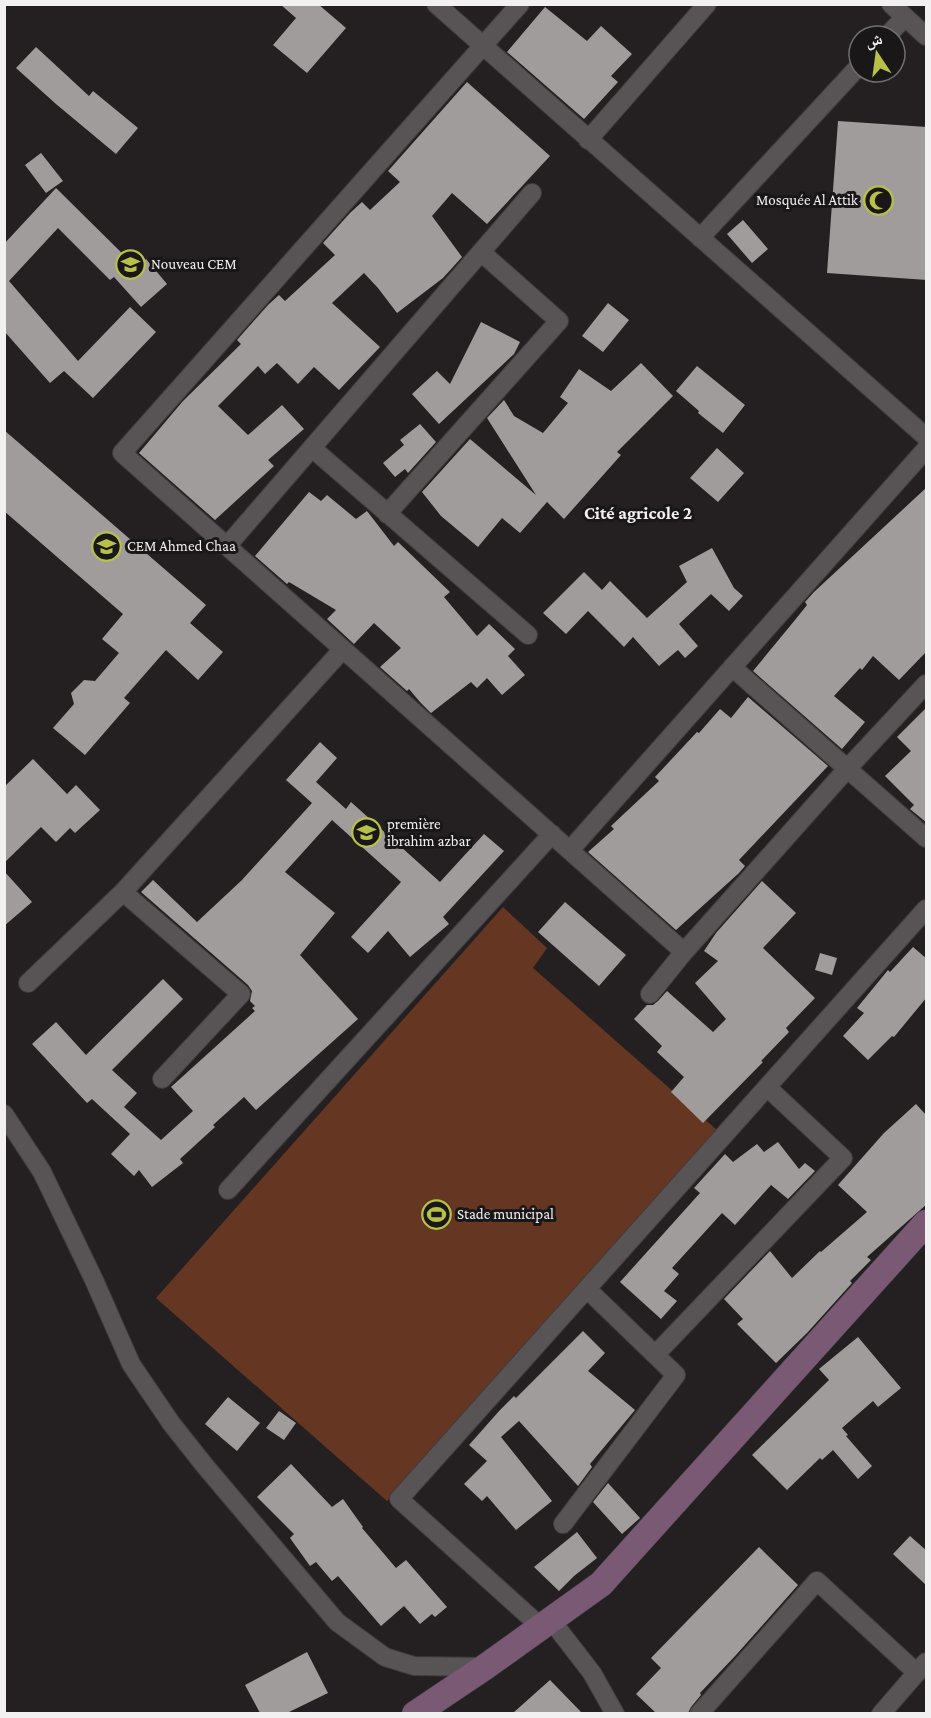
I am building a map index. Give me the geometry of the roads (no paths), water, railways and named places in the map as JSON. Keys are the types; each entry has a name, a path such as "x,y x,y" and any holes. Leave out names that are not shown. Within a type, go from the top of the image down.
{"main road":[{"path":"415,1713 485,1667 601,1584 927,1223"}],"street":[{"path":"436,4 927,437"},
{"path":"520,4 122,453 684,952"},
{"path":"588,140 707,4"},
{"path":"892,24 898,10 927,36"},
{"path":"700,238 847,79"},
{"path":"227,546 532,194"},
{"path":"387,514 560,321 481,252"},
{"path":"312,448 528,635"},
{"path":"570,850 927,448"},
{"path":"28,983 123,892 344,649"},
{"path":"732,667 927,838"},
{"path":"650,994 684,952 927,684"},
{"path":"228,1190 552,834"},
{"path":"123,892 241,994 162,1079"},
{"path":"615,1713 592,1673 546,1623 399,1499 927,909"},
{"path":"656,1354 843,1158 767,1087"},
{"path":"4,1114 42,1172 131,1364 171,1423 205,1466 337,1622 385,1657 414,1666 485,1667"},
{"path":"563,1524 675,1375 587,1289"},
{"path":"699,1713 817,1581 922,1668 881,1713"}],"place":[{"name":"Mosquée Al Attik","path":"879,200"},
{"name":"Nouveau CEM","path":"130,264"},
{"name":"CEM Ahmed Chaa","path":"106,546"},
{"name":"première ibrahim azbar","path":"366,833"},
{"name":"Stade municipal","path":"436,1214"}],"district":[{"name":"Cité agricole 2","path":"638,513"}]}
